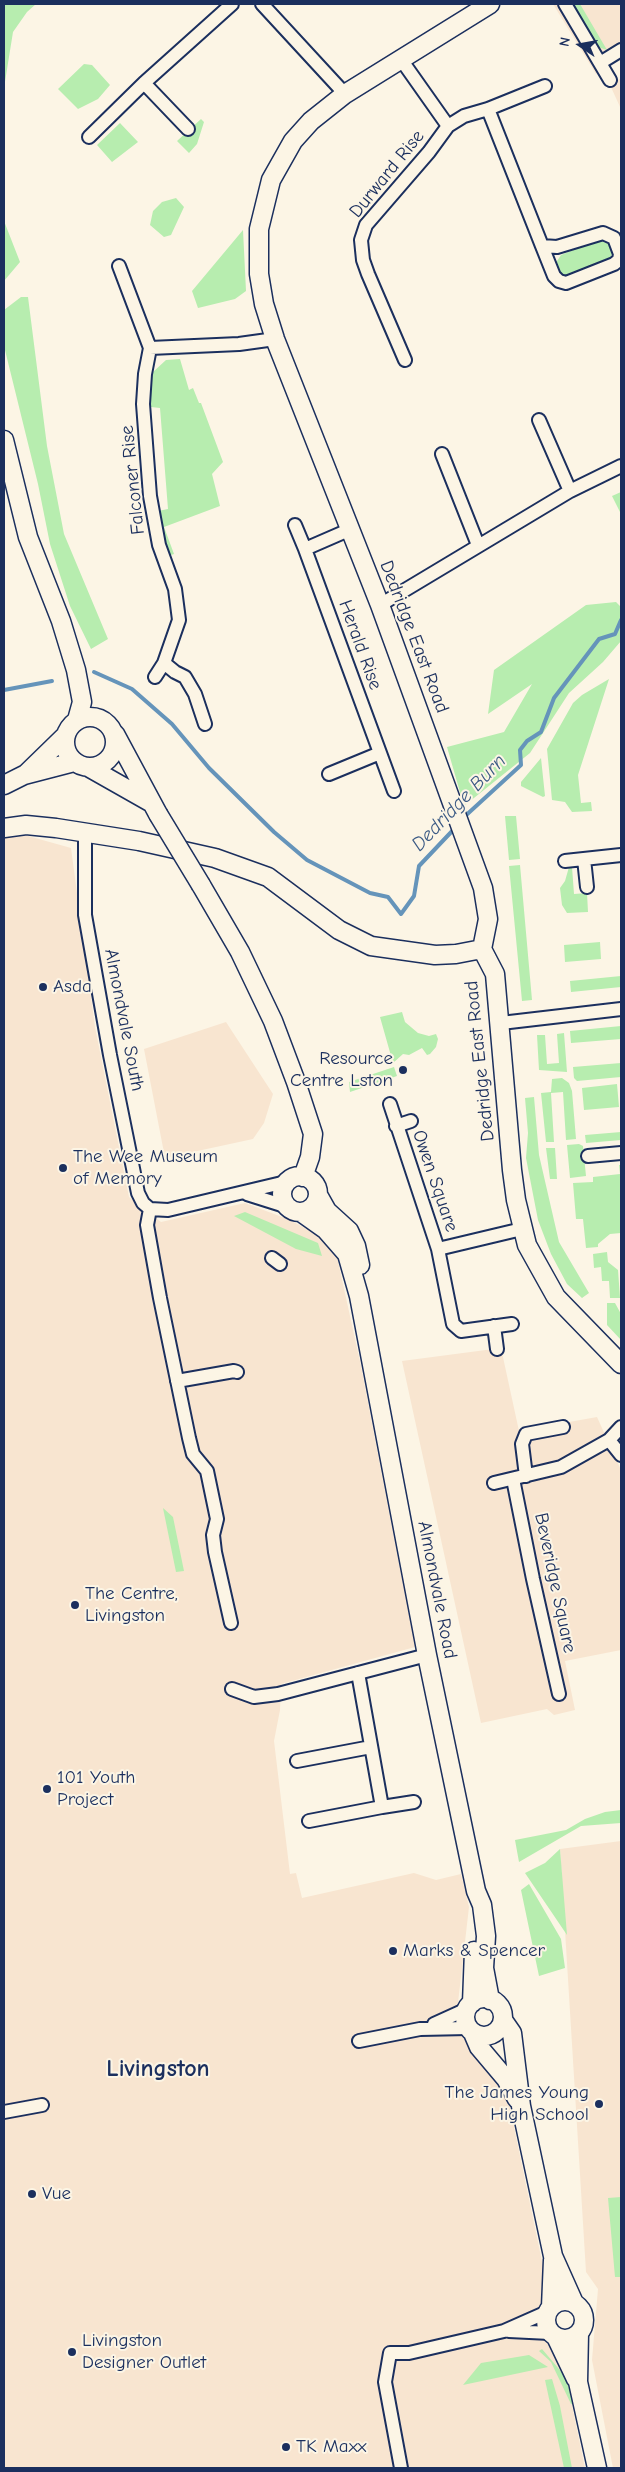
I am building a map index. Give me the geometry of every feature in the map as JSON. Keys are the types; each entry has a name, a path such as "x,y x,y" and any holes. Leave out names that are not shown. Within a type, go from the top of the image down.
{"street":[{"path":"89,137 144,83 232,4"},
{"path":"262,4 345,94"},
{"name":"Dedridge East Road","path":"490,4 400,58 345,94 311,122 293,141 270,180 259,229 259,274 264,304 275,339 380,605 468,841 483,888 488,919 482,949 495,974 501,1022 512,1170 522,1229 537,1266 556,1297 621,1364"},
{"path":"565,4 610,80"},
{"path":"600,63 621,50"},
{"name":"Durward Rise","path":"400,58 448,126"},
{"path":"144,83 188,129"},
{"name":"Durward Rise","path":"405,360 363,260 361,240 366,225 429,152 448,126 464,116 488,109 545,86"},
{"path":"488,109 542,246 554,276 559,281 566,283 614,264 619,260 620,254 614,238 603,233 557,247 542,246"},
{"path":"119,266 150,348 239,344 275,339"},
{"name":"Falconer Rise","path":"150,348 145,374 143,404 150,496 159,545 175,588 179,620 164,663 155,677"},
{"path":"539,420 539,437 570,490"},
{"path":"4,440 28,537 61,621 76,670 82,702 77,720"},
{"path":"442,454 478,545"},
{"path":"380,605 570,490 621,466"},
{"name":"Herald Rise","path":"296,525 394,791"},
{"path":"305,549 350,529"},
{"path":"164,663 185,677 194,694 205,724"},
{"path":"154,808 82,765 65,746 65,736 68,728 77,720 94,716 108,723 154,808 240,952 273,1021 296,1082 312,1134 310,1157 303,1177"},
{"path":"4,784 24,776 82,765 99,766 108,761 116,747 115,734"},
{"path":"24,776 65,736"},
{"path":"329,774 380,753"},
{"path":"4,828 26,825 85,833 139,841 214,858 268,877 339,930 371,946 435,955 456,954 482,949"},
{"name":"Almondvale South","path":"85,833 85,914 110,1055 138,1193 150,1210"},
{"path":"565,861 621,855"},
{"path":"584,859 586,888"},
{"path":"501,1022 621,1009"},
{"name":"Owen Square","path":"390,1104 438,1249 453,1324 461,1331 505,1326 497,1350"},
{"name":"Owen Square","path":"396,1126 411,1121"},
{"path":"588,1156 621,1153"},
{"path":"230,1623 215,1552 213,1535 217,1519 207,1472 193,1454 177,1381 148,1225 150,1210 168,1210 245,1194 286,1182 298,1176 314,1183 318,1195 313,1207 302,1212 296,1212 285,1206 245,1194"},
{"path":"285,1206 281,1193 286,1182"},
{"name":"Almondvale Road","path":"318,1195 327,1211 349,1231 356,1246 360,1261 359,1296"},
{"name":"Almondvale Road","path":"302,1212 326,1230 347,1254 359,1296 427,1655 476,1891 482,1905 486,1936 484,1968 490,2000"},
{"name":"Owen Square","path":"438,1249 522,1229"},
{"path":"177,1381 234,1370 238,1372"},
{"path":"526,1476 523,1439 531,1432 563,1427"},
{"path":"494,1483 561,1467 609,1440 621,1428"},
{"path":"609,1440 621,1455"},
{"name":"Beveridge Square","path":"513,1480 559,1694"},
{"path":"232,1689 254,1697 278,1694 427,1655"},
{"path":"358,1673 382,1807"},
{"path":"297,1761 371,1747"},
{"path":"309,1821 414,1802"},
{"name":"Almondvale Road","path":"469,2006 476,1891"},
{"path":"420,2029 482,1999 490,2000 501,2009 503,2020 512,2033 521,2106 553,2256 574,2303 583,2314 582,2327 579,2333 578,2382 596,2464"},
{"path":"469,2006 465,2018 479,2047 506,2079 521,2106"},
{"path":"359,2041 420,2029 471,2031 488,2036 496,2032 503,2020"},
{"path":"4,2112 42,2104"},
{"path":"553,2256 549,2309 546,2318 578,2382"},
{"path":"401,2468 385,2382 390,2353 409,2353 504,2331 561,2301 574,2303"},
{"path":"504,2331 553,2335 568,2339 579,2333"}],"shaded area":[{"path":"553,4 621,4 621,59 596,74"},
{"path":"621,78 621,109 610,85"},
{"path":"21,834 71,848 95,1027 129,1197 161,1222 245,1203 290,1220 321,1237 337,1257 361,1366 415,1647 281,1684 280,1710 274,1741 290,1874 296,1873 302,1898 414,1873 436,1880 461,1874 469,1907 456,2020 509,2103 585,2468 4,2468 4,836"},
{"path":"226,1022 273,1094 264,1123 253,1139 165,1158 144,1049"},
{"path":"501,1348 519,1431 597,1417 621,1470 621,1650 565,1661 575,1710 554,1715 547,1709 481,1723 402,1361"},
{"name":"The James Young High School","path":"621,1841 621,2468 613,2468 592,2360 598,2289 586,2272 560,1849"}],"green space":[{"path":"4,4 36,4 27,12 13,32 4,88"},
{"path":"572,4 580,4 607,50 598,47"},
{"path":"84,64 92,65 110,85 98,99 78,109 58,89"},
{"path":"201,119 204,122 197,144 189,153 177,141"},
{"path":"120,123 138,142 112,162 97,145"},
{"path":"176,198 184,207 171,235 164,237 150,225 153,211 162,202"},
{"path":"4,221 20,262 4,281"},
{"path":"243,230 246,291 235,299 198,308 192,291"},
{"path":"598,240 609,244 612,254 610,259 570,276 560,274 555,264 561,255"},
{"path":"21,297 28,297 47,446 64,534 108,639 91,649 70,606 50,544 38,484 4,346 4,310"},
{"path":"180,359 189,390 193,388 199,403 201,403 223,462 212,474 220,506 164,527 174,554 168,556 158,511 168,509 160,408 151,407 149,386 153,372 166,360"},
{"path":"621,492 621,514 612,496"},
{"path":"616,602 621,607 621,641 603,662 569,693 530,753 464,806 447,747 504,732 532,684 488,714 494,670 586,605"},
{"path":"609,679 578,775 581,803 591,802 592,811 572,812 565,802 552,800 547,749 573,703 582,695"},
{"path":"541,758 545,796 543,797 521,786 521,782"},
{"path":"505,816 516,816 520,859 509,860"},
{"path":"520,865 532,1000 522,1001 509,866"},
{"path":"569,867 572,867 574,894 587,893 588,912 567,913 562,905 560,888 565,881"},
{"path":"600,942 601,959 565,962 564,945"},
{"path":"621,976 621,987 571,992 570,981"},
{"path":"402,1012 405,1022 418,1033 429,1036 436,1034 438,1039 436,1047 430,1054 427,1055 422,1048 409,1055 403,1054 393,1063 380,1017"},
{"path":"621,1026 621,1039 571,1043 570,1031"},
{"path":"564,1033 567,1072 539,1070 537,1035 545,1035 547,1064 559,1063 557,1034"},
{"path":"621,1063 621,1077 577,1081 574,1078 573,1067"},
{"path":"394,1067 397,1076 350,1092 349,1082"},
{"path":"562,1078 569,1083 572,1091 576,1139 566,1140 563,1092 551,1093 554,1142 546,1142 541,1093 551,1092 552,1079"},
{"path":"617,1084 619,1107 584,1110 582,1088"},
{"path":"534,1097 539,1155 559,1242 589,1293 582,1298 567,1284 551,1254 538,1220 526,1158 528,1133 525,1098"},
{"path":"621,1132 621,1140 586,1143 585,1135"},
{"path":"579,1144 583,1146 586,1176 570,1178 567,1145"},
{"path":"546,1148 555,1148 557,1179 550,1179"},
{"path":"619,1165 621,1165 621,1233 610,1234 598,1244 598,1247 586,1248 583,1219 576,1219 573,1183 593,1182 593,1177 620,1174"},
{"path":"245,1212 318,1243 322,1256 296,1249 234,1216"},
{"path":"607,1252 608,1262 618,1270 620,1298 610,1298 609,1281 602,1281 601,1267 594,1268 593,1254"},
{"path":"607,1303 615,1303 621,1314 621,1340 607,1325"},
{"path":"163,1508 173,1517 184,1571 176,1572"},
{"path":"621,1810 621,1823 581,1826 519,1862 515,1840 566,1830 585,1819 605,1812"},
{"path":"560,1849 567,1935 525,1873 545,1863"},
{"path":"529,1884 561,1939 565,1968 539,1976 521,1890"},
{"path":"621,2197 621,2277 615,2277 608,2198"},
{"path":"542,2349 564,2375 575,2405 571,2404 551,2362 539,2351"},
{"path":"529,2355 548,2367 463,2385 481,2363"},
{"path":"552,2379 560,2406 572,2468 564,2468 545,2380"}],"waterway":[{"name":"Dedridge Burn","path":"463,818 521,765 520,750 527,741 541,732 554,698 599,639 615,634 621,620"},
{"name":"Dedridge Burn","path":"94,672 132,689 172,724 209,768 274,832 307,860 370,893 388,897 401,914 414,896 419,866 455,828"},
{"name":"Dedridge Burn","path":"4,690 52,681"}],"place":[{"name":"Asda","path":"43,987"},
{"name":"Resource Centre Lston","path":"403,1070"},
{"name":"The Wee Museum of Memory","path":"63,1168"},
{"name":"The Centre, Livingston","path":"75,1605"},
{"name":"101 Youth Project","path":"47,1789"},
{"name":"Marks & Spencer","path":"393,1951"},
{"name":"The James Young High School","path":"599,2104"},
{"name":"Vue","path":"32,2194"},
{"name":"Livingston Designer Outlet","path":"72,2352"},
{"name":"TK Maxx","path":"286,2447"}],"district":[{"name":"Livingston","path":"158,2069"}]}
